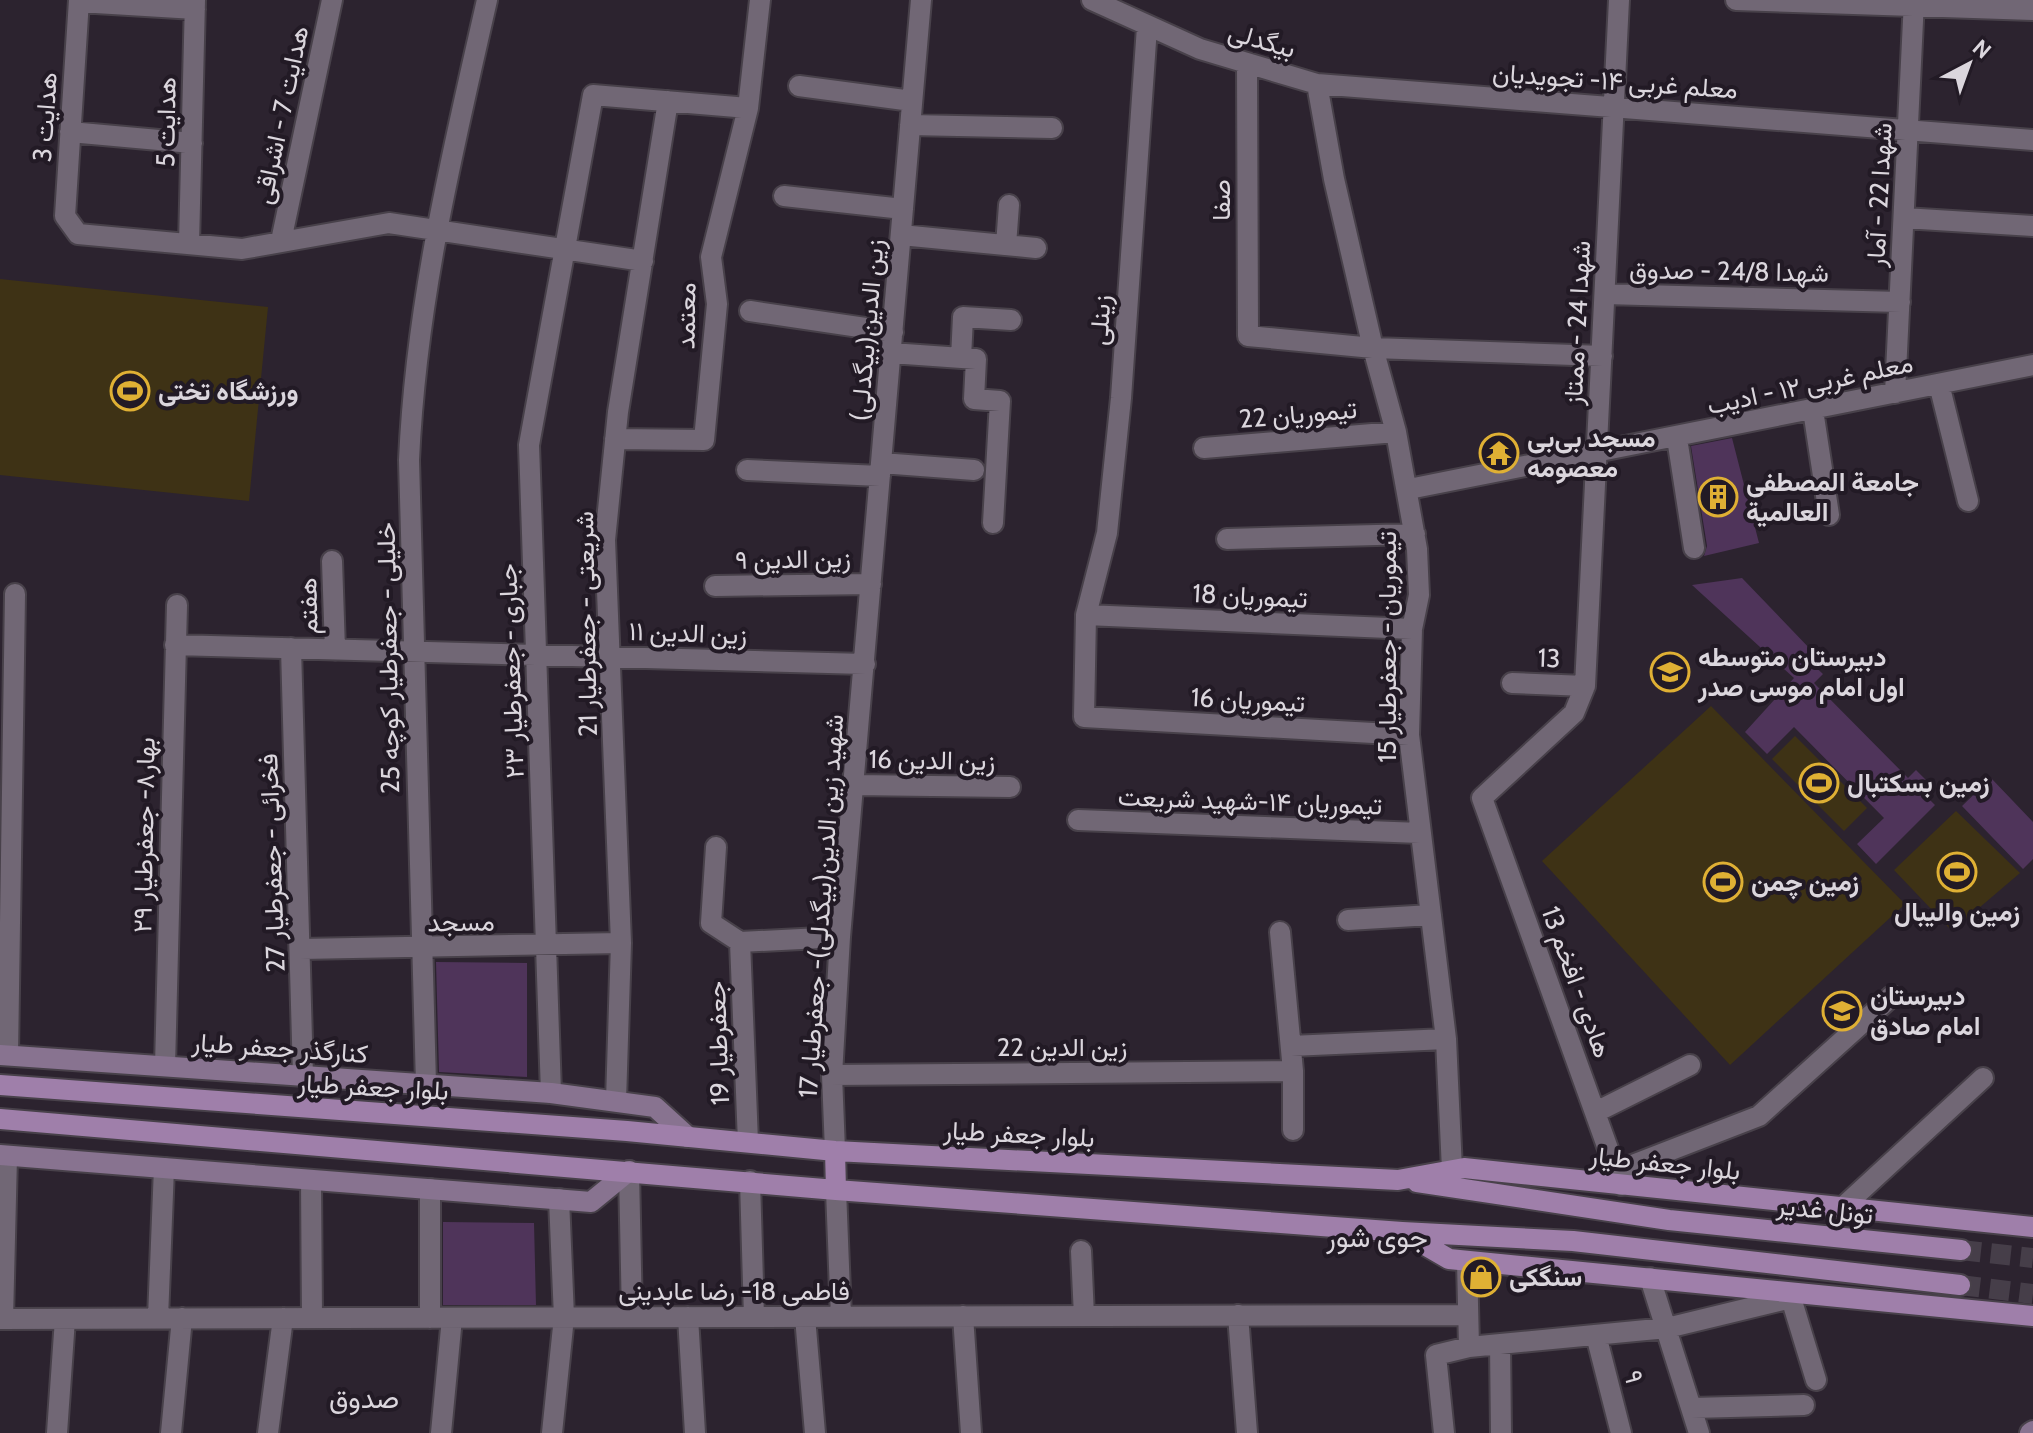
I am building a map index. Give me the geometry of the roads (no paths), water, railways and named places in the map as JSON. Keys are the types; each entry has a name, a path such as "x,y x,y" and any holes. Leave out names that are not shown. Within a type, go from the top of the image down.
{"main road":[{"name":"کنارگذر جعفر طیار","path":"4,1055 551,1093 655,1107 688,1137"},
{"name":"بلوار جعفر طیار","path":"0,1085 835,1151 1398,1180 1464,1168 1619,1178 1842,1208 2033,1227"},
{"path":"0,1119 836,1190 1402,1232 1573,1241 1960,1285"},
{"path":"835,1151 836,1190"},
{"path":"3,1156 591,1202 629,1171"},
{"name":"تونل غدیر","path":"1398,1180 1669,1220 1961,1250"},
{"path":"1402,1232 1449,1259 2033,1316"}],"street":[{"name":"هدایت 7 - اشراقی","path":"281,241 332,0"},
{"name":"خلیلی - جعفرطیار کوچه 25","path":"426,1084 409,460 412,396 434,231 487,0"},
{"name":"معتمد","path":"615,439 704,440 717,304 711,257 748,108 760,0"},
{"name":"زین الدین(بیگدلی)","path":"865,664 921,0"},
{"name":"بیگدلی","path":"1092,0 1117,5 1147,27 1317,84"},
{"name":"شهدا 24 - ممتاز","path":"1482,798 1574,713 1585,686 1619,0"},
{"path":"1736,0 2033,10"},
{"path":"79,1 195,4"},
{"name":"هدایت 3","path":"79,1 65,216 78,234 189,244"},
{"name":"هدایت 5","path":"189,244 195,4"},
{"name":"شهدا 22 - آمار","path":"1895,393 1914,4"},
{"name":"زینلی","path":"1084,717 1086,615 1107,533 1121,398 1147,27"},
{"name":"صفا","path":"1247,63 1248,336 1373,348"},
{"name":"معلم غربی ۱۴- تجویدیان","path":"1317,84 2033,140"},
{"name":"تیموریان - جعفرطیار 15","path":"1317,84 1334,179 1409,489 1415,534 1419,595 1412,629 1409,735 1446,1039 1452,1170"},
{"path":"799,86 912,101"},
{"name":"جباری - جعفرطیار ۲۳","path":"551,1093 549,946 529,445 562,250 593,95 668,101"},
{"path":"668,101 748,108"},
{"name":"شریعتی - جعفرطیار 21","path":"616,1101 621,943 605,540 615,439 668,101"},
{"path":"910,125 1052,128"},
{"path":"70,132 192,143"},
{"path":"784,196 903,209"},
{"path":"1006,245 1009,205"},
{"path":"1904,218 2033,226"},
{"path":"189,244 242,249 389,223 643,261"},
{"path":"901,235 1036,248"},
{"name":"شهدا 24/8 - صدوق","path":"1605,294 1900,302"},
{"path":"750,311 893,332"},
{"path":"961,358 963,317 1011,320"},
{"path":"1373,348 1602,356"},
{"path":"891,353 976,359 974,399 1000,401 993,523"},
{"name":"معلم غربی ۱۲ - ادیب","path":"1409,489 2033,365"},
{"path":"1939,384 1968,501"},
{"path":"1813,410 1829,515"},
{"name":"تیموریان 22","path":"1204,448 1396,432"},
{"path":"1677,438 1694,548"},
{"path":"747,470 974,470"},
{"path":"1227,539 1415,534"},
{"name":"هفتم","path":"332,561 335,650"},
{"name":"زین الدین ۹","path":"715,586 871,584"},
{"path":"4,1055 6,788 15,594"},
{"name":"بهار۸- جعفرطیار ۲۹","path":"165,1066 177,605"},
{"name":"تیموریان 18","path":"1086,615 1412,629"},
{"name":"زین الدین ۱۱","path":"175,645 865,664"},
{"name":"فخرائی - جعفرطیار 27","path":"291,648 303,1076"},
{"name":"شهید زین الدین(بیگدلی)- جعفرطیار 17","path":"835,1151 832,1075 840,937 865,664"},
{"name":"13","path":"1512,683 1585,686"},
{"name":"تیموریان 16","path":"1084,717 1409,735"},
{"name":"زین الدین 16","path":"854,785 1010,787"},
{"name":"هادی - افخم 13","path":"1482,798 1619,1178"},
{"name":"تیموریان ۱۴-شهید شریعت","path":"1078,820 1420,833"},
{"path":"716,847 711,923 740,942 840,937"},
{"path":"1348,920 1431,915"},
{"path":"1280,932 1293,1071 1293,1130"},
{"name":"جعفرطیار 19","path":"740,942 748,1142"},
{"name":"مسجد","path":"301,949 621,943"},
{"path":"1619,1178 1759,1116 1892,996"},
{"path":"1291,1046 1446,1039"},
{"path":"1596,1112 1690,1065"},
{"name":"زین الدین 22","path":"832,1075 1293,1071"},
{"path":"1842,1208 1983,1078"},
{"path":"2,1319 3,1156"},
{"path":"158,1318 164,1168"},
{"path":"629,1171 632,1317"},
{"path":"311,1180 312,1318"},
{"path":"750,1181 754,1317"},
{"path":"430,1189 430,1318"},
{"path":"836,1190 841,1317"},
{"path":"552,1433 564,1317 559,1199"},
{"path":"1081,1251 1084,1316"},
{"path":"1467,1261 1469,1347"},
{"path":"1650,1278 1699,1433"},
{"path":"1444,1433 1436,1355 1469,1347 1667,1328 1791,1298 1816,1380"},
{"path":"1238,1315 1247,1433"},
{"name":"فاطمی 18- رضا عابدینی","path":"2,1319 1468,1315"},
{"path":"963,1316 971,1433"},
{"path":"688,1317 695,1433"},
{"path":"805,1317 815,1433"},
{"path":"171,1433 182,1318"},
{"path":"268,1433 283,1318"},
{"path":"441,1433 452,1318"},
{"path":"57,1433 65,1319"},
{"name":"۹","path":"1596,1335 1621,1433"},
{"path":"1500,1344 1501,1433"},
{"path":"1692,1408 1804,1405"}],"tunnel":[{"path":"1961,1250 2033,1258"},
{"path":"1960,1285 2033,1294"}],"place":[{"name":"ورزشگاه تختی","path":"130,391"},
{"name":"مسجد بی‌بی معصومه","path":"1499,453"},
{"name":"جامعة المصطفی العالمیة","path":"1718,497"},
{"name":"دبیرستان متوسطه اول امام موسی صدر","path":"1670,672"},
{"name":"زمین بسکتبال","path":"1819,783"},
{"name":"زمین والیبال","path":"1957,872"},
{"name":"زمین چمن","path":"1723,882"},
{"name":"دبیرستان امام صادق","path":"1842,1011"},
{"name":"سنگکی","path":"1481,1277"}],"district":[{"name":"جوی شور","path":"1377,1237"},
{"name":"صدوق","path":"364,1398"}]}
